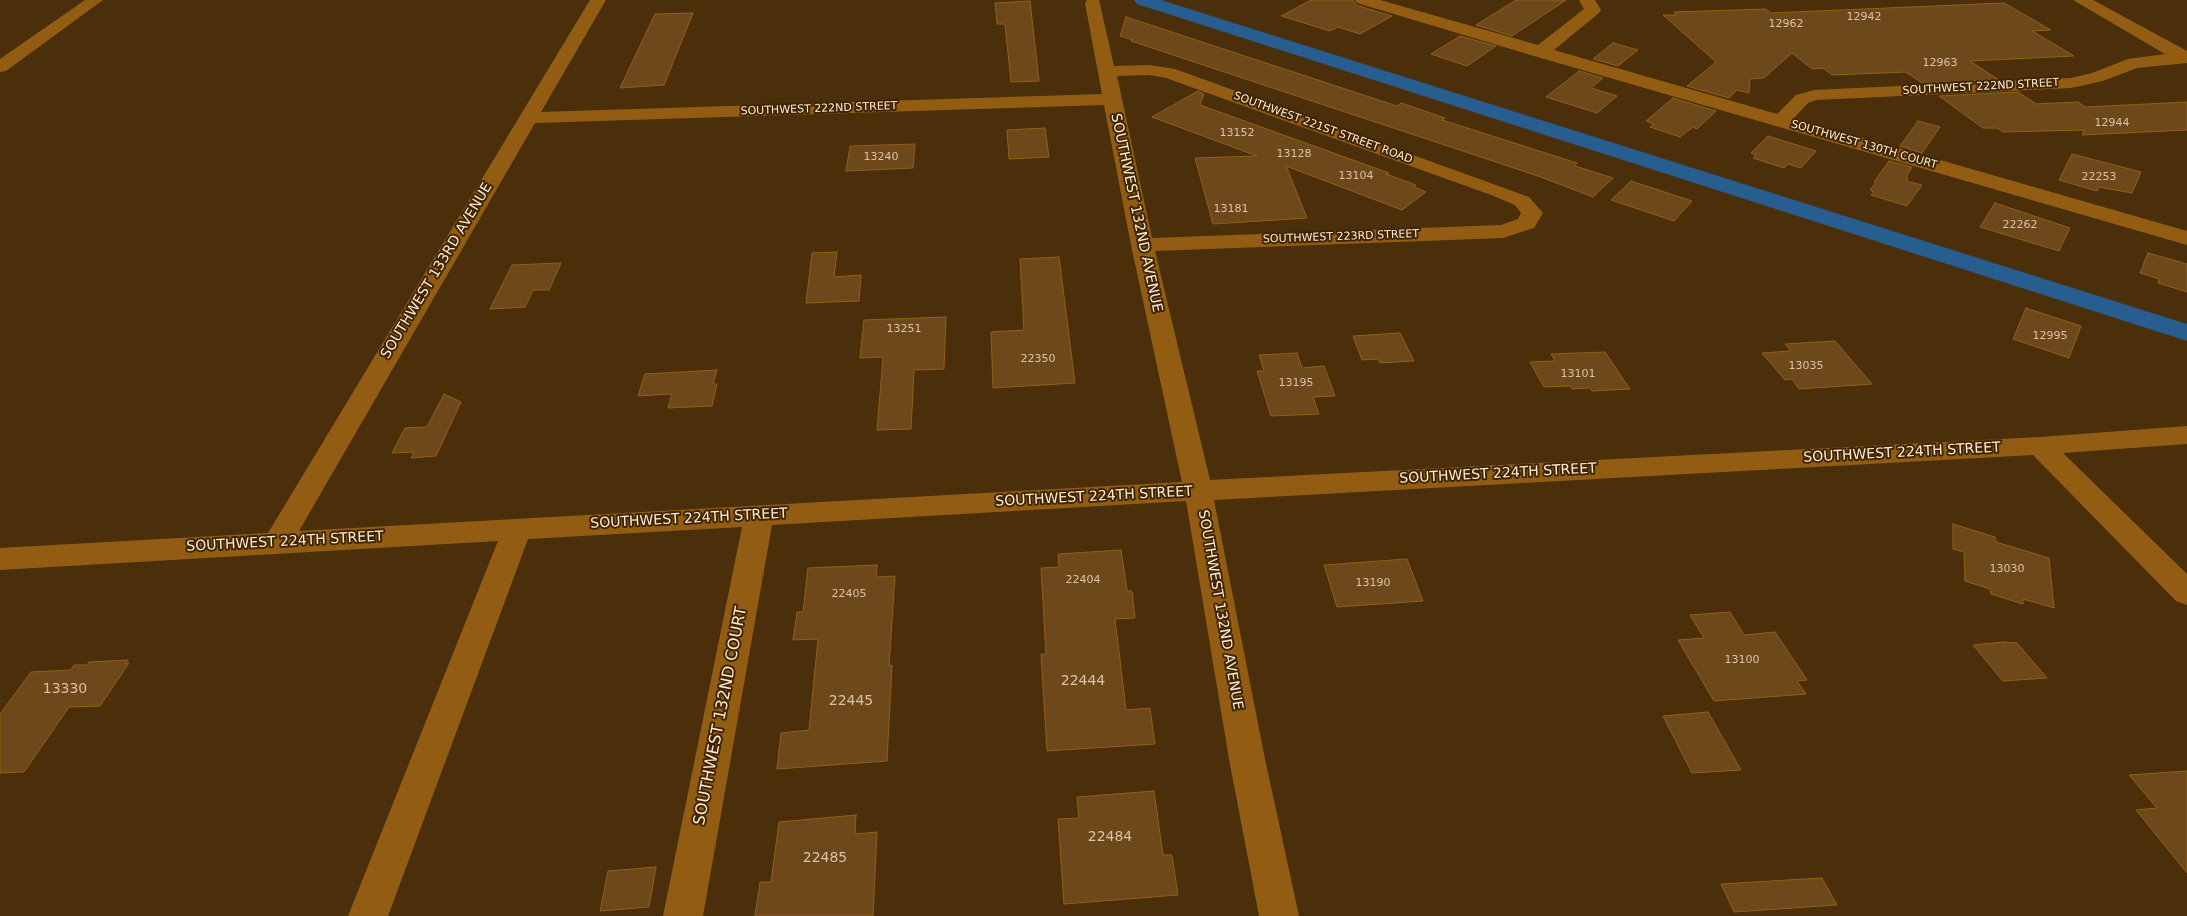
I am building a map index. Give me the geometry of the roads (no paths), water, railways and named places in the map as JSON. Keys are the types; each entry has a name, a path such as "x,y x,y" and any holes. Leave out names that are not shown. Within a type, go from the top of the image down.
{"street":[{"path":"0,67 95,0"},
{"name":"SOUTHWEST 133RD AVENUE","path":"277,543 598,0"},
{"name":"SOUTHWEST 130TH COURT","path":"1363,0 2187,238"},
{"path":"1540,52 1593,10 1587,0"},
{"path":"1587,0 1600,0"},
{"path":"2081,0 2186,57"},
{"name":"SOUTHWEST 132ND AVENUE","path":"1093,3 1142,245 1198,491 1247,759 1279,916"},
{"name":"SOUTHWEST 222ND STREET","path":"1781,121 1802,99 1814,95 2071,83 2097,77 2134,63 2186,57"},
{"name":"SOUTHWEST 221ST STREET ROAD","path":"1106,71 1149,70 1169,73 1522,200 1532,213"},
{"name":"SOUTHWEST 222ND STREET","path":"528,118 1111,99"},
{"name":"SOUTHWEST 223RD STREET","path":"1142,245 1503,231 1526,223 1532,213"},
{"name":"SOUTHWEST 224TH STREET","path":"0,559 760,515 2040,446 2187,435"},
{"path":"2040,446 2187,593"},
{"name":"SOUTHWEST 132ND COURT","path":"683,916 760,515"},
{"path":"368,916 517,529"}],"waterway":[{"path":"1143,0 2187,333"}]}
